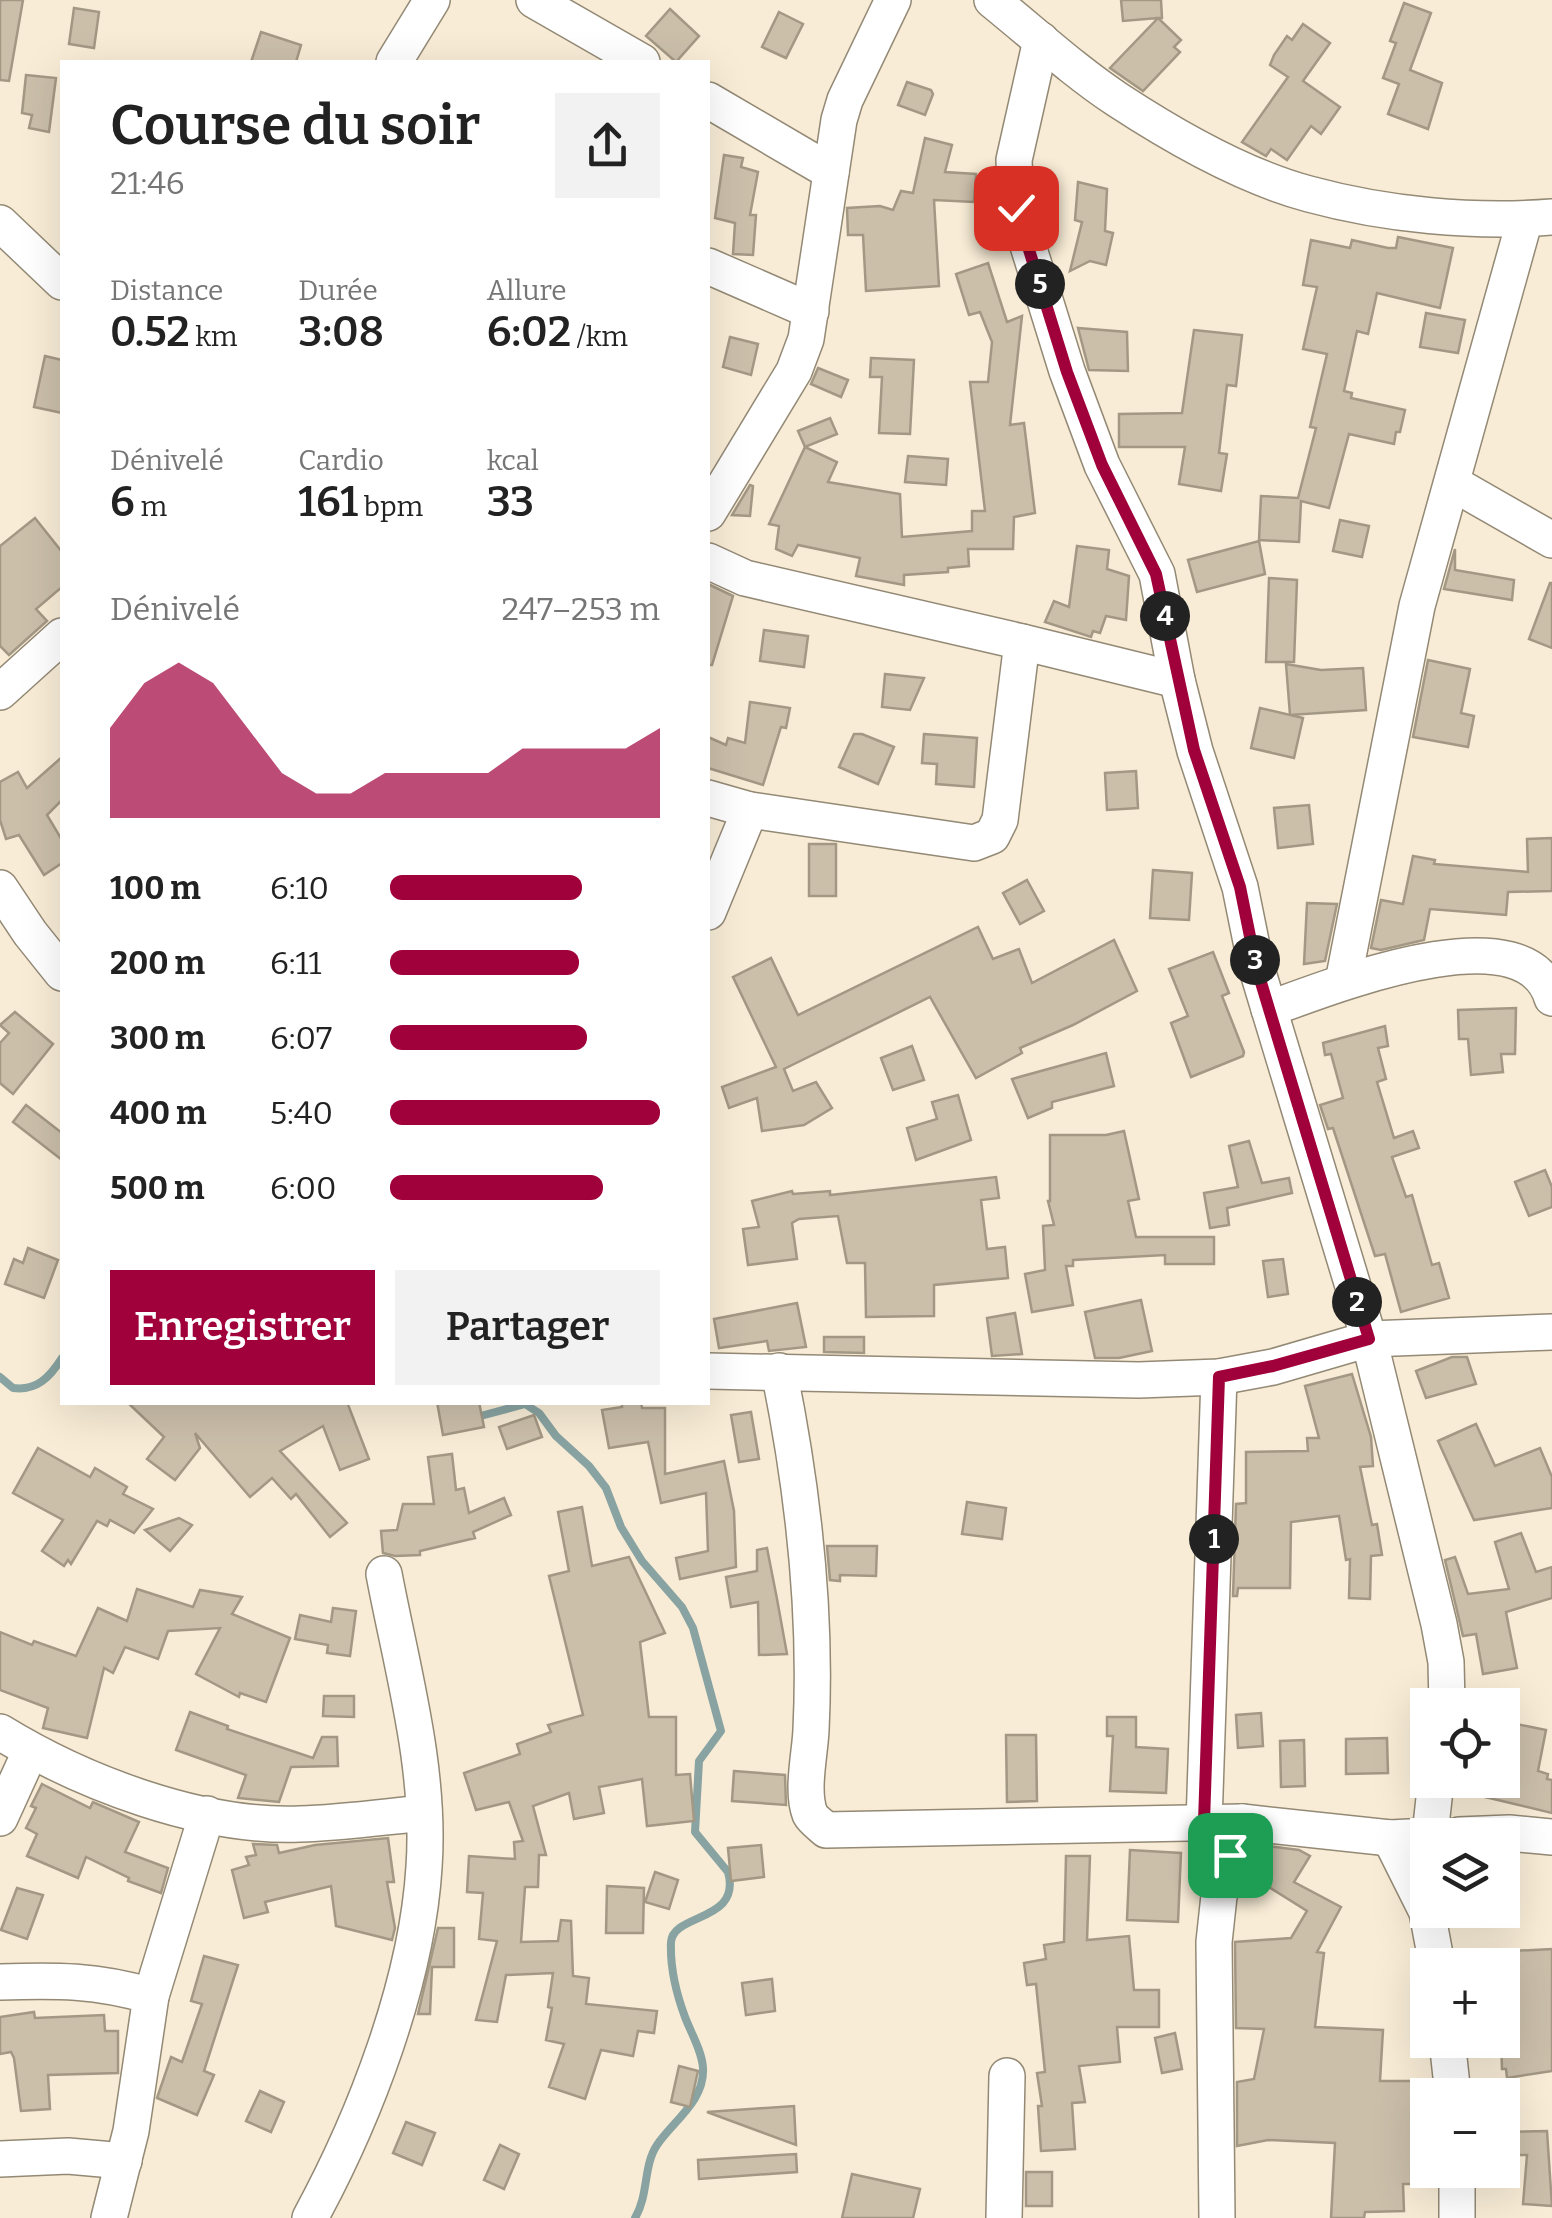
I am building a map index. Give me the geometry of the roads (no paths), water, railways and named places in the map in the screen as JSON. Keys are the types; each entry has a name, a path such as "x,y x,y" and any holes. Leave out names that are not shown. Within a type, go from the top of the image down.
{"street":[{"path":"395,60 432,0"},
{"path":"534,0 639,60"},
{"path":"710,510 794,371 812,311 831,172 846,100 893,0"},
{"path":"992,0 1116,98 1206,153 1307,194 1407,213 1538,218 1417,606 1342,982"},
{"path":"1041,40 1014,160 1016,208 1067,372 1102,465 1156,574 1194,750 1240,887 1256,966 1369,1339 1439,1624 1447,1688"},
{"path":"710,101 831,172"},
{"path":"0,223 60,280"},
{"path":"710,267 812,311"},
{"path":"1454,484 1552,540"},
{"path":"710,562 745,578 1177,680"},
{"path":"0,692 60,638"},
{"path":"710,799 750,810 974,843 992,836 1000,820 1022,642"},
{"path":"710,907 750,810"},
{"path":"0,888 60,971"},
{"path":"1269,1009 1395,965 1497,956 1540,976 1552,998"},
{"path":"710,1372 1139,1380 1219,1377 1369,1339 1552,1332"},
{"path":"778,1371 802,1491 812,1608 814,1668 808,1794 811,1816 826,1830 1242,1822 1410,1837"},
{"path":"1204,1822 1219,1377"},
{"path":"310,2218 338,2168 371,2083 414,1951 424,1866 418,1754 384,1574"},
{"path":"0,1732 30,1752 97,1782 208,1814 297,1824 424,1813"},
{"path":"0,1818 30,1752"},
{"path":"109,2218 124,2161 151,1996 208,1814"},
{"path":"1217,2218 1214,1942 1220,1896 1242,1822"},
{"path":"1520,1834 1552,1837"},
{"path":"1390,1838 1427,1912 1434,1948"},
{"path":"0,1982 92,1982 151,1996"},
{"path":"1004,2218 1007,2076"},
{"path":"0,2159 68,2156 124,2161"},
{"path":"1457,2218 1458,2188"}],"waterway":[{"path":"0,1377 13,1388 29,1387 48,1377 60,1361"},
{"path":"473,1418 521,1405"},
{"path":"527,1405 539,1413 606,1488 621,1527 642,1561 682,1607 693,1628 721,1731 699,1761 695,1832 728,1872 730,1888 717,1908 683,1926 671,1942 676,1989 701,2055 702,2080 694,2101 653,2153 635,2218"}]}
